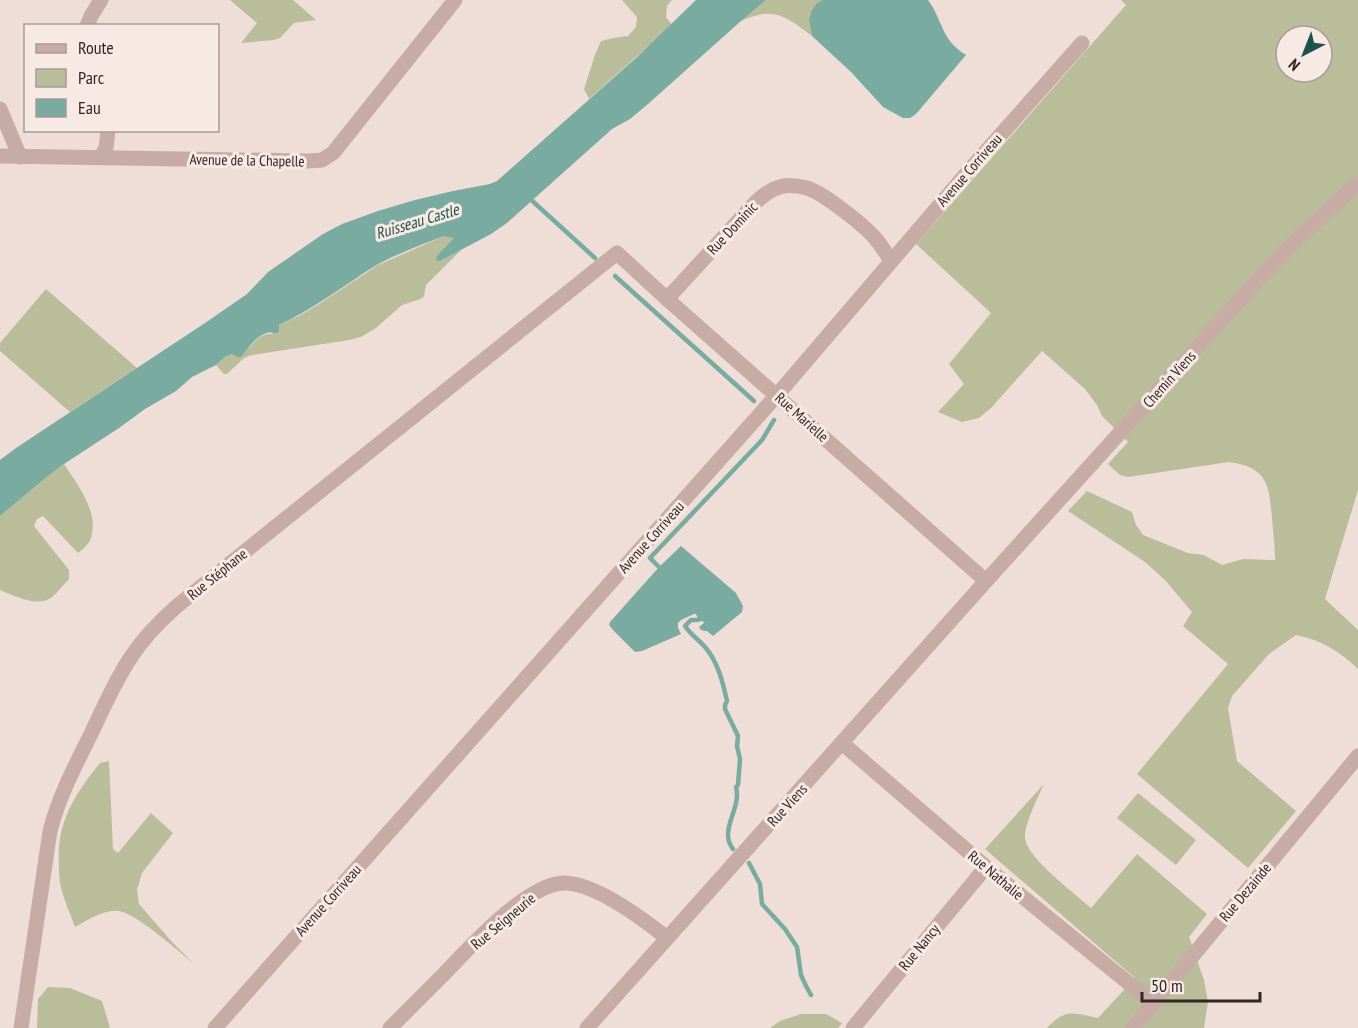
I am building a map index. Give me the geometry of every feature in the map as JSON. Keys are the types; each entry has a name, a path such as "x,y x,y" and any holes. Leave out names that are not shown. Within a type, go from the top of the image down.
{"street":[{"path":"88,24 101,0"},
{"name":"Avenue de la Chapelle","path":"0,156 321,160 333,153 455,0"},
{"name":"Avenue Corriveau","path":"215,1028 777,395 973,166 1082,43"},
{"path":"0,109 20,157"},
{"path":"101,158 106,148 108,132"},
{"name":"Chemin Viens","path":"986,580 1266,272 1297,239 1358,183"},
{"name":"Rue Dominic","path":"667,299 761,197 783,186 808,188 819,194 863,226 891,261"},
{"name":"Rue Marielle","path":"617,253 986,580"},
{"name":"Rue Stéphane","path":"21,1028 50,831 55,811 70,774 119,677 144,638 177,606 617,253"},
{"name":"Rue Viens","path":"587,1028 986,580"},
{"name":"Rue Nathalie","path":"842,743 986,867 1153,1003"},
{"name":"Rue Dezainde","path":"1133,1028 1358,756"},
{"name":"Rue Nancy","path":"853,1028 986,867"},
{"name":"Rue Seigneurie","path":"390,1028 502,918 532,894 553,884 574,884 606,897 648,922 667,938"}],"green space":[{"path":"230,0 293,0 316,20 294,23 280,38 274,40 241,43 257,23"},
{"path":"622,0 672,0 667,6 666,17 672,25 589,99 584,89 601,41 628,36 636,27 637,17"},
{"path":"766,0 822,0 812,11 812,36 779,15 762,14 741,21"},
{"path":"1121,0 1358,0 1358,490 1325,599 1358,630 1358,669 1330,647 1296,635 1269,654 1232,696 1228,708 1237,761 1296,811 1248,868 1137,774 1228,664 1183,626 1192,612 1165,580 1145,562 1068,511 1087,491 1132,512 1136,525 1143,535 1188,553 1204,555 1222,565 1243,559 1275,560 1271,506 1264,479 1251,468 1229,462 1128,477 1120,475 1108,464 1128,442 1102,416 1085,389 1042,351 991,408 979,418 962,422 938,412 964,384 949,364 991,313 916,244 1126,5"},
{"path":"444,236 454,238 440,261 462,249 426,285 424,296 402,305 376,328 361,337 252,355 244,358 227,374 224,374 216,365 232,354 237,357 242,354 257,339 266,334 272,334 279,325 319,304 378,265"},
{"path":"46,289 137,368 70,412 0,351 0,343"},
{"path":"64,464 89,506 93,525 90,540 78,553 43,516 37,519 34,526 69,570 69,579 47,600 26,600 0,590 0,516"},
{"path":"109,761 113,849 118,853 151,813 173,833 142,873 137,890 139,904 193,963 146,926 119,911 102,913 75,927 60,883 61,835 75,798 100,763"},
{"path":"1044,784 1027,825 1025,837 1027,845 1042,865 1091,908 1137,854 1207,914 1189,937 1204,980 1208,1002 1204,1028 1047,1028 1059,1017 1070,1014 1098,1018 1135,978 985,849"},
{"path":"1138,793 1196,840 1176,865 1117,818"},
{"path":"48,987 70,988 102,1001 110,1028 37,1028 38,999"},
{"path":"801,1014 826,1014 842,1023 838,1028 770,1028 780,1021"}],"water":[{"name":"Ruisseau Castle","path":"696,0 766,0 648,104 630,119 612,129 507,223 491,234 440,261 436,260 437,256 454,238 444,236 375,266 316,305 279,325 277,333 268,333 259,337 241,357 232,354 192,377 176,391 145,409 64,464 0,516 0,460 16,448 247,294 268,272 323,234 342,224 378,211 497,181 636,58"},
{"path":"822,0 928,0 951,43 966,55 916,114 910,118 903,118 883,107 851,72 812,36 809,19 812,10"},
{"path":"681,546 736,593 743,606 742,612 713,636 700,629 699,627 705,622 699,621 694,614 678,623 681,634 635,652 613,630 609,625 610,622"}],"waterway":[{"path":"528,197 595,258"},
{"path":"615,276 754,401"},
{"path":"662,570 650,558 762,440 774,420"},
{"path":"701,617 698,620 691,620 685,626 710,653 717,666 727,701 725,709 738,736 737,746 740,759 737,795 728,834 733,849"},
{"path":"749,863 760,884 762,904 785,929 797,947 801,975 811,995"}]}
